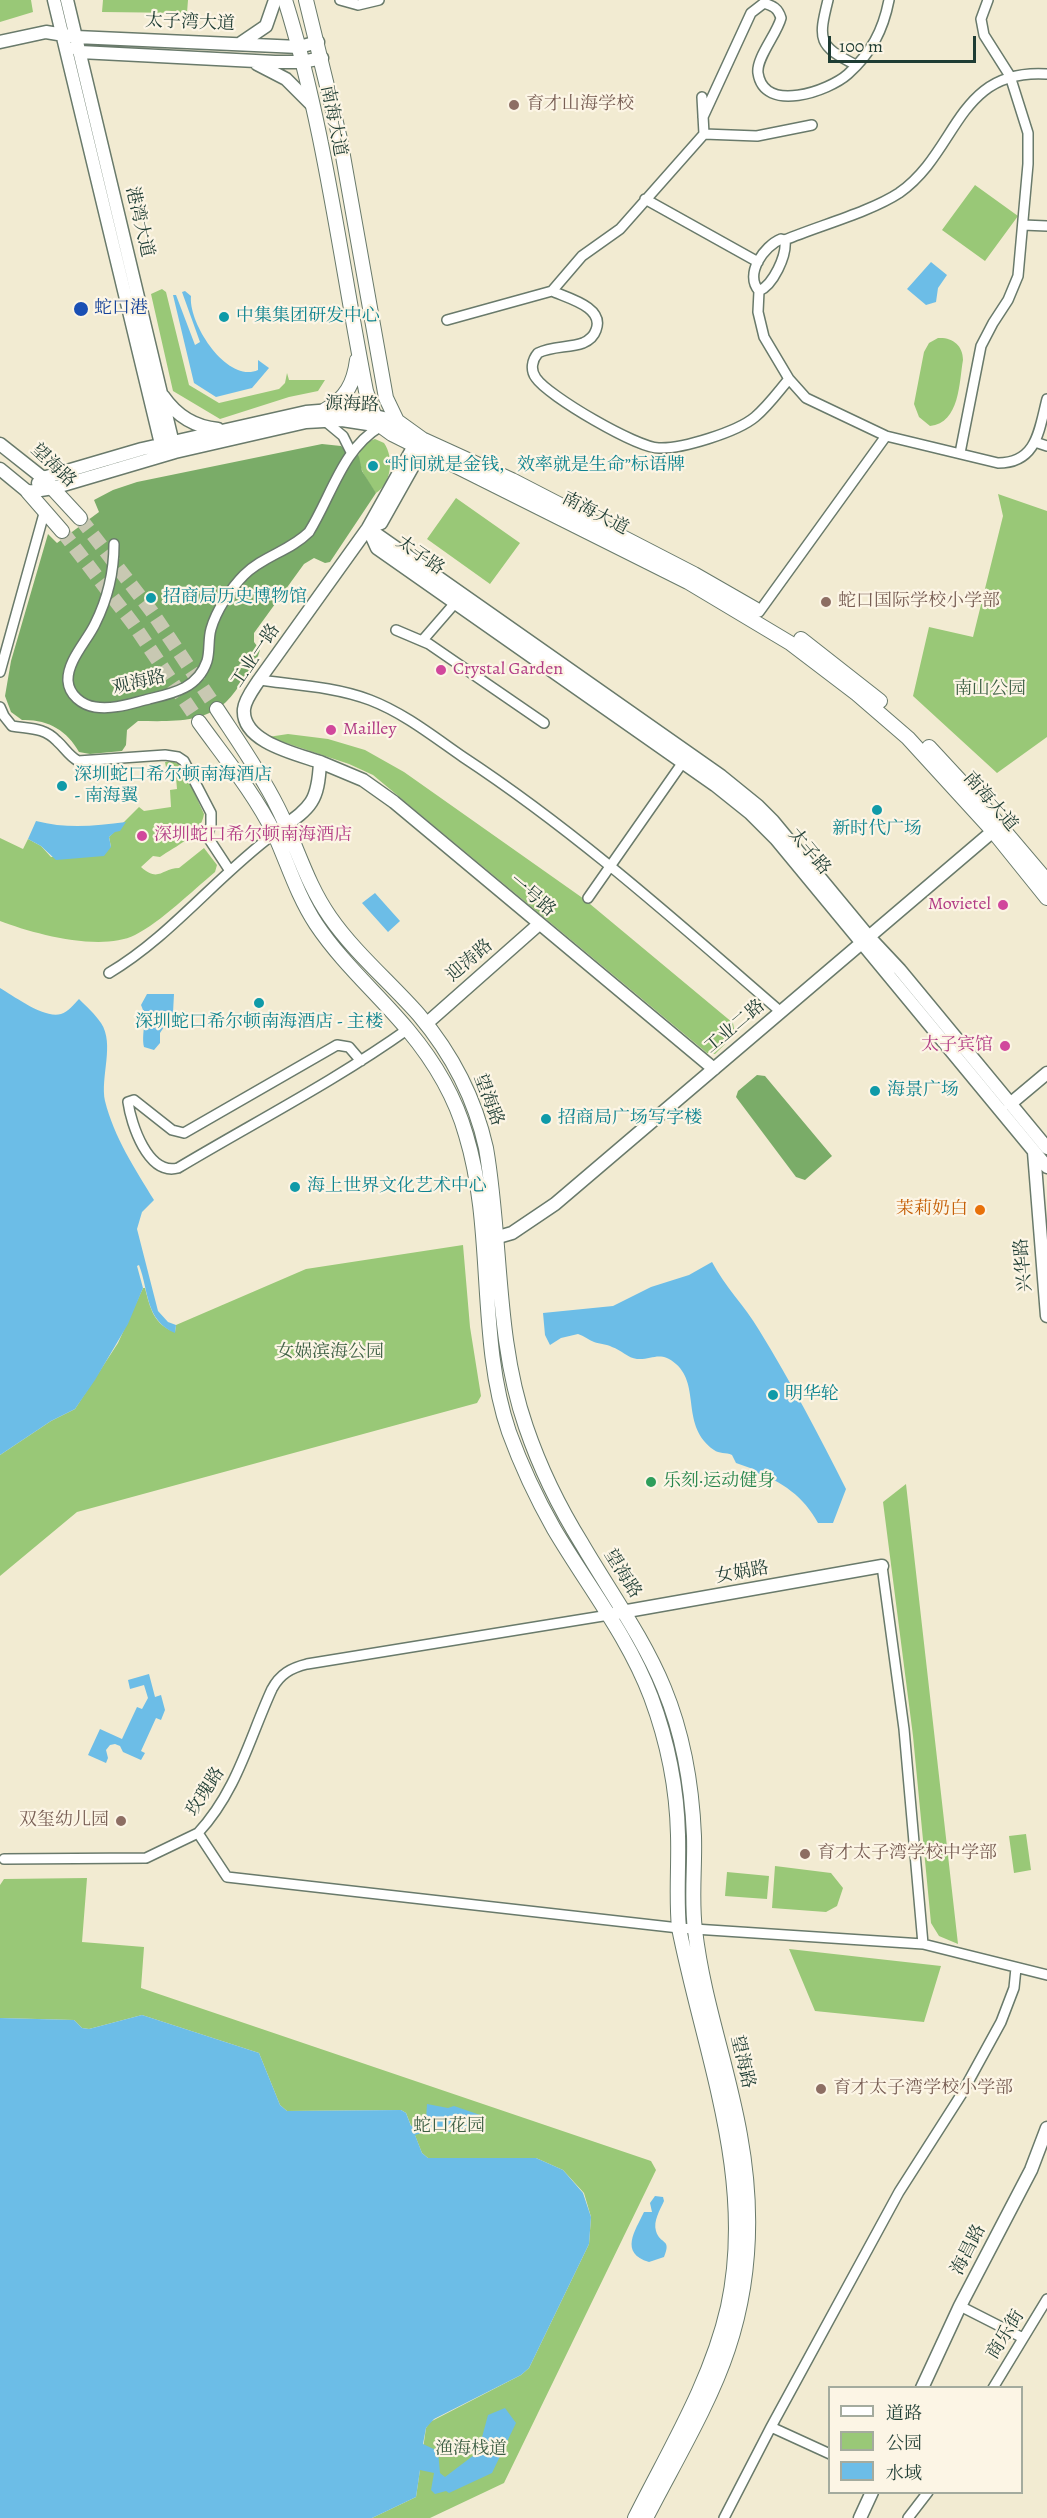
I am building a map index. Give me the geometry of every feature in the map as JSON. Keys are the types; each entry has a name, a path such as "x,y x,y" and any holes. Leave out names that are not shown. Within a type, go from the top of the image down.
{"main road":[{"name":"港湾大道","path":"54,0 170,446"},
{"name":"港湾大道","path":"67,0 161,393 170,446"},
{"path":"241,43 266,26 276,0"},
{"name":"南海大道","path":"285,0 299,47 312,105 366,391 378,420 419,445 688,582 790,643 857,694 908,738 1047,881"},
{"name":"南海大道","path":"306,0 340,139 386,398 397,421 419,445 512,480 693,574 759,612 828,659 886,707 946,764 997,828 1047,898"},
{"name":"太子湾大道","path":"0,42 46,32 76,37 299,47 318,42"},
{"path":"62,33 80,51"},
{"name":"太子湾大道","path":"80,51 302,62 322,58"},
{"path":"247,60 278,73 312,105"},
{"path":"325,415 348,391 358,352"},
{"path":"161,393 168,404 189,421 213,429 225,430"},
{"name":"源海路","path":"170,446 288,425 344,409 378,420 397,421"},
{"name":"源海路","path":"28,492 48,483 225,430 325,415"},
{"name":"望海路","path":"0,444 48,483 80,518"},
{"path":"368,528 381,523 419,445"},
{"name":"工业一路","path":"320,762 271,745 252,729 246,719 245,706 259,680 368,528 419,445"},
{"name":"望海路","path":"0,470 28,492 62,531"},
{"path":"381,523 389,543"},
{"name":"太子路","path":"368,528 741,792 773,821 1047,1167"},
{"name":"太子路","path":"368,528 377,548 715,785 765,827 866,940 900,970 1047,1148"},
{"path":"350,555 364,548 377,548"},
{"name":"望海路","path":"217,709 262,779 286,825 306,874 330,916 360,953 426,1024 463,1081 481,1127 490,1172 490,1239 500,1394 509,1431 535,1493 554,1528 609,1615 650,1693 666,1748 677,1815 677,1898 680,1928 729,2136 737,2210 736,2257 727,2308 705,2377 635,2518"},
{"name":"望海路","path":"199,722 274,834 294,885 317,926 341,956 408,1029 445,1084 465,1131 490,1239"},
{"path":"274,834 307,808 316,795 320,762"},
{"name":"一号路","path":"320,762 350,773 377,789 714,1070"},
{"name":"工业二路","path":"490,1239 512,1233 541,1216 997,828"},
{"name":"迎涛路","path":"426,1024 538,924"},
{"path":"1010,1104 1047,1073"},
{"name":"兴华路","path":"1034,1151 1047,1316"},
{"name":"兴华路","path":"1038,1210 1047,1189"},
{"name":"望海路","path":"493,1270 516,1392 526,1426 550,1486 583,1547 625,1612 664,1688 677,1723 684,1753 694,1836 693,1898 699,1962 740,2132 748,2206 747,2252 742,2289 728,2349 717,2378 646,2518"},
{"name":"女娲路","path":"609,1615 882,1566"},
{"name":"海昌路","path":"923,2386 960,2306 1031,2170 1047,2128"},
{"path":"860,2518 872,2494"}],"street":[{"path":"340,0 358,5 379,0"},
{"path":"828,0 821,28 824,41 833,52 856,65"},
{"path":"703,117 751,13 764,3 779,11 781,18 758,69 760,80 768,90 787,96 821,90 838,82 877,41 883,28 889,0"},
{"path":"960,453 981,346 989,328 1011,294 1018,276 1029,146 1024,118 1010,76 984,35 981,19 988,0"},
{"path":"1047,74 1032,73 1010,76 982,91 927,165 897,194 785,240 774,242 758,262 754,279 759,291 758,312 764,337 797,390 816,404 886,436 1009,464 1028,454 1035,442 1047,399"},
{"path":"447,320 552,291 582,256 620,229 704,134 702,97"},
{"path":"704,134 757,136 812,125"},
{"path":"645,199 758,262"},
{"path":"1023,225 1047,226"},
{"path":"759,291 765,288 775,273 784,250 785,240"},
{"path":"552,291 587,307 595,315 597,325 589,340 538,353 533,365 535,377 551,393 639,444 651,448 671,447 738,427 754,418 789,379"},
{"path":"325,415 343,436 351,452"},
{"name":"观海路","path":"114,544 113,567 106,597 69,674 69,686 73,695 84,703 97,707 117,707 172,694 187,687 200,675 207,660 211,629 230,593 245,574 301,540 309,532 351,452 370,433 378,420"},
{"path":"759,612 886,436"},
{"path":"1035,442 1047,446"},
{"path":"0,672 45,510"},
{"path":"422,641 455,603"},
{"path":"396,630 422,641 544,723"},
{"path":"259,680 349,694 384,706 523,796 611,866 781,1012"},
{"path":"0,706 12,726 32,727 50,735 71,757 78,761 165,755 184,760 210,813 211,825 207,836 230,871"},
{"path":"588,898 683,762"},
{"path":"109,973 125,963 161,933 274,834"},
{"path":"361,1061 349,1047 338,1045 184,1133 172,1130 134,1100 128,1102 130,1115 136,1134 155,1163 172,1170 361,1061 408,1029"},
{"path":"882,1566 904,1729 923,1944"},
{"name":"玫瑰路","path":"609,1615 293,1668 281,1676 272,1689 234,1781 216,1811 198,1833 227,1877 680,1928"},
{"path":"4,1859 146,1858 198,1833"},
{"path":"680,1928 923,1944 1047,1975"},
{"path":"724,2518 899,2192 961,2095 1001,2022 1014,1988 1016,1968"},
{"name":"商乐街","path":"994,2386 1047,2299"},
{"path":"960,2306 1023,2338"},
{"path":"771,2427 828,2453"},
{"path":"908,2518 924,2494"}],"green space":[{"path":"0,0 31,0 33,12 0,22"},
{"path":"103,0 188,0 187,13 102,12"},
{"path":"975,185 1018,216 985,261 942,230"},
{"path":"162,289 166,292 189,385 219,403 279,389 285,383 287,373 289,380 325,380 318,391 289,397 220,419 173,391 151,294"},
{"path":"938,338 956,343 961,350 963,360 959,390 953,410 940,423 930,426 919,417 914,404 924,352 929,343"},
{"path":"375,439 384,443 390,462 385,483 376,493 362,471 359,456 366,443"},
{"path":"322,444 341,446 347,452 358,452 362,471 376,493 330,562 325,563 314,558 304,564 254,633 254,642 260,650 258,656 226,702 217,709 196,718 173,721 138,721 127,730 126,745 122,751 90,754 79,752 69,738 55,727 40,721 22,720 11,712 5,696 11,661 48,534 57,543 99,512 94,500 113,490 137,482"},
{"name":"南山公园","path":"998,494 1047,511 1047,737 997,773 913,696 929,627 973,637 1003,516"},
{"path":"456,498 520,543 490,584 427,539"},
{"path":"288,734 328,739 365,750 404,772 584,899 733,1023 735,1034 715,1054 707,1053 373,775 349,764 268,737"},
{"path":"172,761 182,766 185,772 204,814 202,821 187,839 160,857 153,856 141,867 152,874 160,874 179,868 204,848 217,865 215,872 155,922 135,935 121,940 104,942 68,939 49,936 0,921 0,838 23,849 28,839 41,846 51,857 111,847 109,837 139,807 144,811 171,807 170,790 177,789 175,766 166,767 165,762"},
{"path":"757,1075 765,1076 832,1156 805,1180 796,1177 736,1097 738,1091"},
{"name":"女娲滨海公园","path":"463,1245 470,1327 481,1396 477,1403 77,1512 0,1576 0,1455 51,1421 75,1409 118,1343 143,1288 145,1288 154,1315 162,1325 175,1332 176,1325 306,1269"},
{"path":"906,1484 958,1944 939,1936 931,1923 913,1736 883,1502"},
{"path":"1026,1834 1031,1870 1014,1873 1009,1836"},
{"path":"775,1866 831,1873 843,1888 837,1906 826,1912 772,1908"},
{"path":"727,1872 769,1876 767,1899 725,1896"},
{"path":"87,1878 82,1942 144,1947 141,1988 651,2161 656,2170 504,2483 430,2518 372,2518 416,2497 426,2428 430,2422 521,2375 529,2368 589,2244 591,2217 584,2193 563,2170 536,2158 428,2158 422,2153 406,2113 401,2110 287,2111 280,2105 259,2053 142,2015 89,2029 82,2028 74,2020 0,2018 0,1885 4,1879"},
{"path":"789,1949 941,1966 924,2022 815,2011"}],"water":[{"path":"931,262 947,275 938,288 936,302 926,305 907,289"},
{"path":"185,291 191,296 196,321 203,335 222,360 246,372 258,370 258,360 269,368 252,388 216,397 194,383 173,295 176,295 195,345 200,342 182,292"},
{"path":"36,821 70,826 126,822 120,831 109,837 111,847 104,856 56,860 41,846 28,839"},
{"path":"375,893 400,921 388,932 362,903"},
{"path":"0,988 29,1006 54,1015 66,1012 79,999 101,1023 107,1041 105,1101 119,1140 154,1200 142,1212 137,1229 158,1311 168,1322 176,1325 175,1333 158,1321 153,1313 139,1265 137,1266 143,1288 128,1324 75,1409 51,1421 0,1455"},
{"path":"147,994 174,994 173,1013 160,1033 160,1043 154,1050 144,1047 143,1042 144,1016 141,1005"},
{"path":"712,1262 771,1350 846,1489 833,1523 818,1523 806,1505 783,1485 736,1463 732,1455 716,1451 704,1440 697,1430 688,1383 676,1364 670,1360 665,1357 637,1359 578,1334 561,1338 550,1345 545,1335 543,1313 613,1306 651,1287 689,1275"},
{"path":"149,1674 155,1697 161,1695 165,1710 161,1720 156,1718 141,1751 145,1753 141,1760 123,1752 120,1746 115,1744 110,1745 106,1750 108,1758 106,1763 88,1755 100,1729 122,1739 137,1707 142,1709 148,1698 144,1685 130,1689 128,1680"},
{"path":"142,2015 259,2053 280,2105 287,2111 401,2110 406,2113 411,2126 426,2120 427,2104 448,2108 454,2106 486,2117 463,2133 432,2130 415,2135 422,2153 428,2158 536,2158 563,2170 583,2193 591,2217 589,2244 529,2368 521,2375 434,2419 426,2428 423,2444 438,2451 440,2473 445,2477 478,2452 488,2415 505,2408 516,2423 492,2473 449,2493 446,2491 435,2494 431,2490 434,2473 420,2470 416,2497 372,2518 0,2518 0,2018 74,2020 82,2028 89,2029"},
{"path":"655,2196 663,2197 664,2201 655,2227 667,2247 664,2257 649,2262 634,2253 632,2241 644,2212 652,2212 650,2203"}],"tunnel":[{"path":"80,518 152,612 217,709"},
{"path":"62,531 134,625 199,722"}],"place":[{"name":"育才山海学校","path":"514,105"},
{"name":"蛇口港","path":"81,309"},
{"name":"中集集团研发中心","path":"224,317"},
{"name":"“时间就是金钱，效率就是生命”标语牌","path":"373,466"},
{"name":"招商局历史博物馆","path":"151,598"},
{"name":"蛇口国际学校小学部","path":"826,602"},
{"name":"Crystal Garden","path":"441,670"},
{"name":"Mailley","path":"331,730"},
{"name":"深圳蛇口希尔顿南海酒店 - 南海翼","path":"62,786"},
{"name":"新时代广场","path":"877,810"},
{"name":"深圳蛇口希尔顿南海酒店","path":"142,836"},
{"name":"Movietel","path":"1003,905"},
{"name":"深圳蛇口希尔顿南海酒店 - 主楼","path":"259,1003"},
{"name":"太子宾馆","path":"1005,1046"},
{"name":"海景广场","path":"875,1091"},
{"name":"招商局广场写字楼","path":"546,1119"},
{"name":"海上世界文化艺术中心","path":"295,1187"},
{"name":"茉莉奶白","path":"980,1210"},
{"name":"明华轮","path":"773,1395"},
{"name":"乐刻·运动健身","path":"651,1482"},
{"name":"双玺幼儿园","path":"121,1821"},
{"name":"育才太子湾学校中学部","path":"805,1854"},
{"name":"育才太子湾学校小学部","path":"821,2089"}],"park label":[{"name":"蛇口花园","path":"449,2127"},
{"name":"渔海栈道","path":"471,2450"}]}
